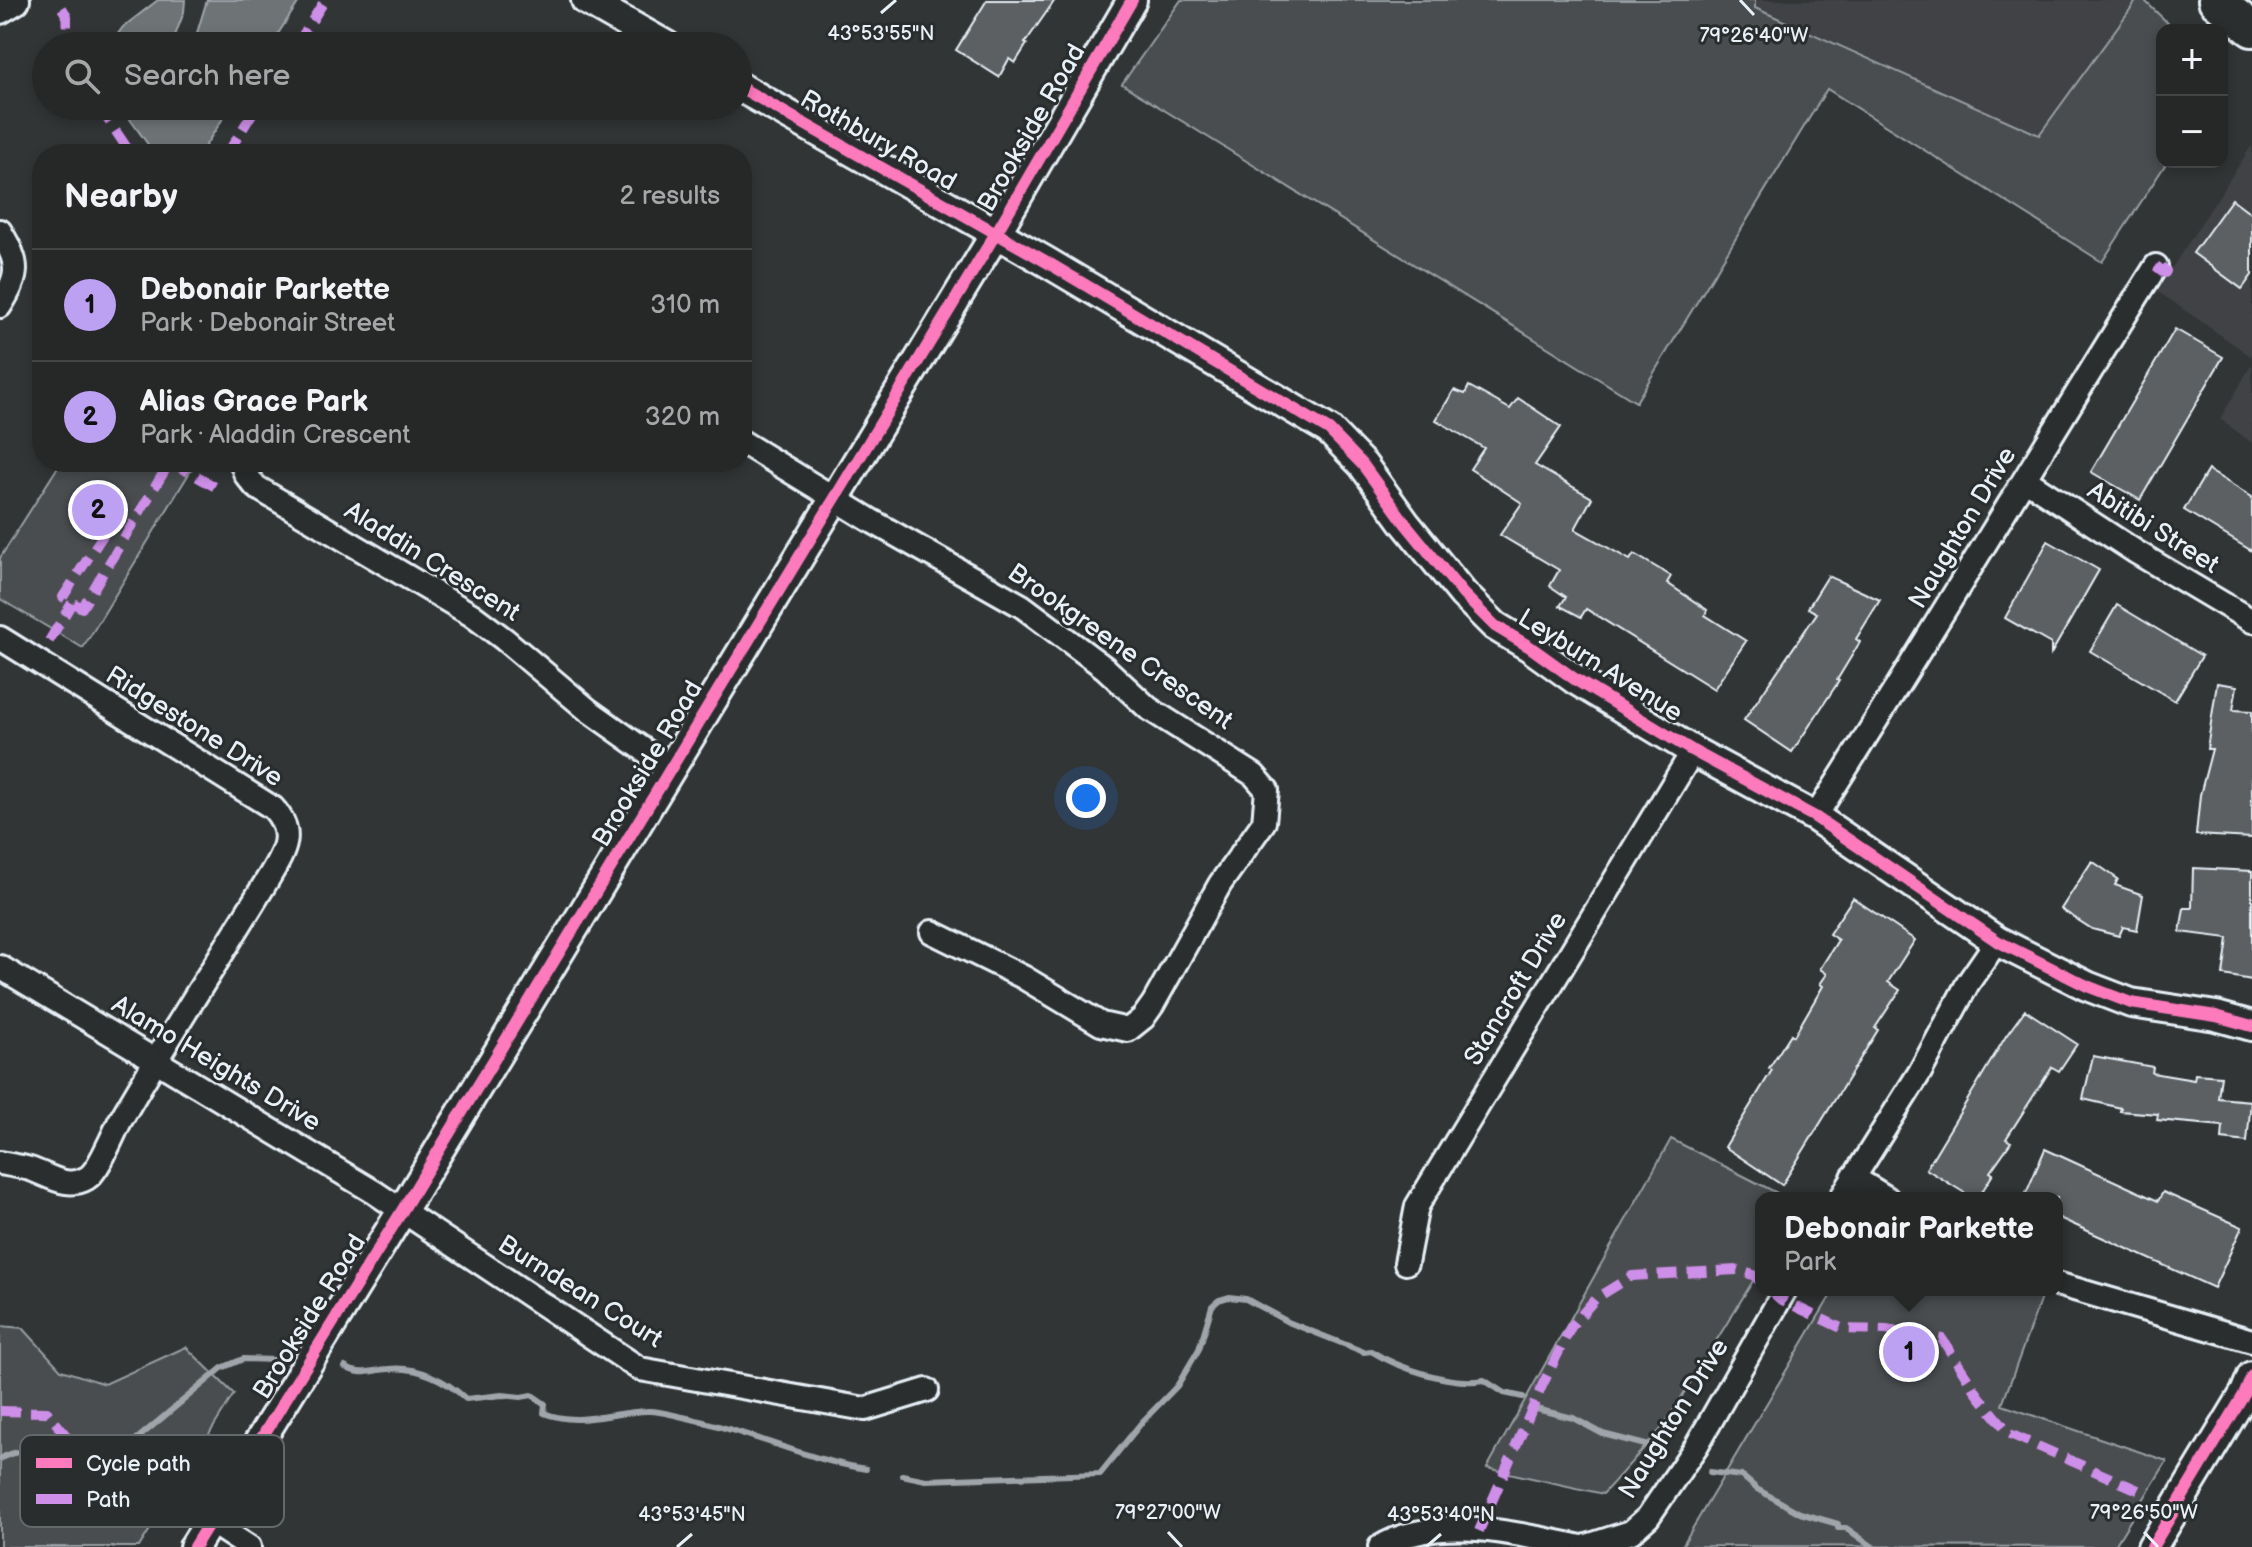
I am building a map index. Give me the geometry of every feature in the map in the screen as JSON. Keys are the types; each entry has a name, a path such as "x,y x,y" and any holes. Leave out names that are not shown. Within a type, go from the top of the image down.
{"main road":[{"path":"2216,0 2252,29"}],"street":[{"path":"0,9 15,0"},
{"path":"586,0 642,32"},
{"name":"Brookside Road","path":"263,1435 996,233 1132,0"},
{"name":"Rothbury Road","path":"752,94 996,233"},
{"path":"0,231 12,251 17,270 16,278 0,306"},
{"name":"Leyburn Avenue","path":"996,233 1329,430 1363,465 1463,594 1495,626 1576,680 1693,751 1815,817 1997,941 2087,986 2131,1003 2216,1016 2252,1026"},
{"name":"Naughton Drive","path":"1815,817 2156,266"},
{"path":"752,448 833,498"},
{"name":"Aladdin Crescent","path":"245,472 256,487 472,615 588,710 671,769"},
{"name":"Abitibi Street","path":"2026,480 2136,552 2252,621"},
{"name":"Brookgreene Crescent","path":"833,498 1022,606 1105,668 1148,708 1254,775 1267,790 1264,822 1220,884 1153,1004 1143,1018 1128,1030 1101,1024 1023,977 932,932"},
{"name":"Ridgestone Drive","path":"0,638 273,808 282,819 286,842 282,856 157,1061"},
{"name":"Stancroft Drive","path":"1406,1263 1417,1206 1693,751"},
{"path":"1844,1192 1920,1072 1968,983 1997,941"},
{"name":"Alamo Heights Drive","path":"0,967 402,1211"},
{"path":"0,1163 31,1169 57,1181 74,1183 87,1178 98,1169 105,1147 157,1061"},
{"path":"1853,1177 1877,1192"},
{"name":"Burndean Court","path":"402,1211 640,1369 865,1409 927,1390"},
{"path":"2063,1286 2252,1341"},
{"name":"Naughton Drive","path":"1380,1547 1416,1533 1451,1529 1492,1532 1583,1547 1631,1532 1648,1517 1697,1445 1782,1296"},
{"path":"2152,1547 2245,1393 2252,1376"},
{"name":"Brookside Road","path":"194,1547 206,1527"},
{"path":"218,1527 249,1547"}],"shaded area":[{"path":"158,0 185,0 176,32 119,32"},
{"path":"207,0 300,0 279,32 197,32"},
{"path":"1181,0 1755,0 1755,8 2039,135 2137,0 2144,0 2169,24 2156,24 2156,168 2163,168 2102,262 1827,89 1636,402 1122,84"},
{"path":"1755,0 2137,0 2039,135 1755,8"},
{"path":"130,120 222,120 206,144 148,144"},
{"path":"2252,145 2252,357 2157,291"},
{"path":"2252,364 2252,443 2220,419"},
{"path":"55,472 190,472 83,648 0,599 0,558"},
{"path":"1671,1139 1775,1192 1755,1192 1755,1278 1663,1427 1603,1494 1487,1468"},
{"path":"1830,1296 2037,1296 2041,1298 2002,1405 2167,1461 2114,1547 1682,1546"},
{"path":"0,1326 23,1328 61,1370 105,1384 186,1347 234,1394 209,1435 20,1435 20,1527 151,1527 139,1547 0,1547"}],"building":[{"path":"987,0 1055,0 1015,63 1009,59 999,77 956,50"},
{"path":"2232,199 2252,214 2252,275 2242,289 2193,253"},
{"path":"2175,329 2223,357 2140,500 2091,472"},
{"path":"1469,386 1510,409 1518,398 1561,427 1535,465 1592,498 1575,529 1630,560 1634,554 1671,576 1667,583 1707,610 1705,615 1746,641 1714,689 1586,609 1581,617 1560,606 1566,597 1550,586 1559,570 1500,535 1522,503 1470,469 1484,448 1436,420 1454,390 1465,394"},
{"path":"2208,470 2252,497 2252,551 2184,510"},
{"path":"2048,541 2099,570 2051,654 2051,644 2005,618"},
{"path":"1828,576 1880,600 1856,639 1860,642 1839,681 1792,752 1744,720 1817,613 1808,608"},
{"path":"2117,605 2202,656 2175,701 2090,651"},
{"path":"2217,683 2237,686 2233,710 2252,711 2252,838 2196,835 2200,795 2212,749 2207,749"},
{"path":"2092,861 2118,879 2115,885 2143,895 2137,930 2123,927 2119,936 2092,929 2061,909"},
{"path":"2193,868 2252,871 2252,980 2223,975 2228,938 2180,932 2184,908 2192,908"},
{"path":"1853,898 1915,940 1888,982 1900,990 1782,1185 1725,1147 1772,1070 1769,1068 1791,1034 1794,1036 1823,986 1820,984 1827,974 1820,969 1838,940 1829,934"},
{"path":"2025,1010 2077,1044 2059,1071 2052,1067 2006,1139 2011,1142 1990,1172 1993,1174 1982,1192 1963,1192 1926,1169"},
{"path":"2093,1056 2153,1067 2152,1073 2194,1080 2195,1074 2221,1076 2218,1098 2251,1101 2247,1142 2222,1139 2223,1126 2157,1120 2158,1114 2120,1111 2121,1108 2083,1099"},
{"path":"2045,1149 2158,1201 2163,1192 2242,1227 2214,1288 2063,1220 2063,1192 2027,1192"}],"waterway":[{"path":"902,1475 926,1480 1100,1474 1142,1422 1177,1386 1199,1349 1212,1306 1229,1297 1246,1299 1288,1322 1364,1352 1371,1351 1410,1369 1441,1378 1484,1380 1504,1393 1523,1397"},
{"path":"142,1435 222,1368 243,1359 275,1360"},
{"path":"345,1367 362,1372 389,1369 421,1372 440,1380 466,1399 532,1395 545,1404 544,1413 570,1419 661,1412 866,1469"},
{"path":"1536,1409 1573,1418 1603,1434 1657,1448"},
{"path":"0,1459 20,1452"},
{"path":"1710,1472 1742,1476 1757,1489 1800,1513 1838,1524 1838,1528 1846,1528 1873,1547"}],"marked path":[{"path":"305,32 325,0"},
{"path":"62,8 67,16 67,32"},
{"path":"108,120 124,144"},
{"path":"233,144 248,120"},
{"path":"2156,266 2165,273 2158,263"},
{"path":"105,532 63,597 82,608 164,472"},
{"path":"189,472 219,489"},
{"path":"49,641 72,603"},
{"path":"1479,1531 1571,1327 1596,1298 1632,1276 1737,1270 1755,1277"},
{"path":"1777,1296 1843,1329 1886,1330 1942,1339 1979,1396 2010,1434 2145,1493"},
{"path":"0,1411 47,1412 66,1435"}],"cycle path":[{"path":"263,1435 996,233 1132,0"},
{"path":"752,94 1045,261 1329,430 1363,465 1463,594 1495,626 1576,680 1693,751 1815,817 1997,941 2087,986 2131,1003 2216,1016 2252,1026"},
{"path":"2152,1547 2245,1393 2252,1376"},
{"path":"194,1547 206,1527"}],"place":[{"name":"Alias Grace Park","path":"98,510"},
{"name":"Debonair Parkette","path":"1909,1352"}]}
